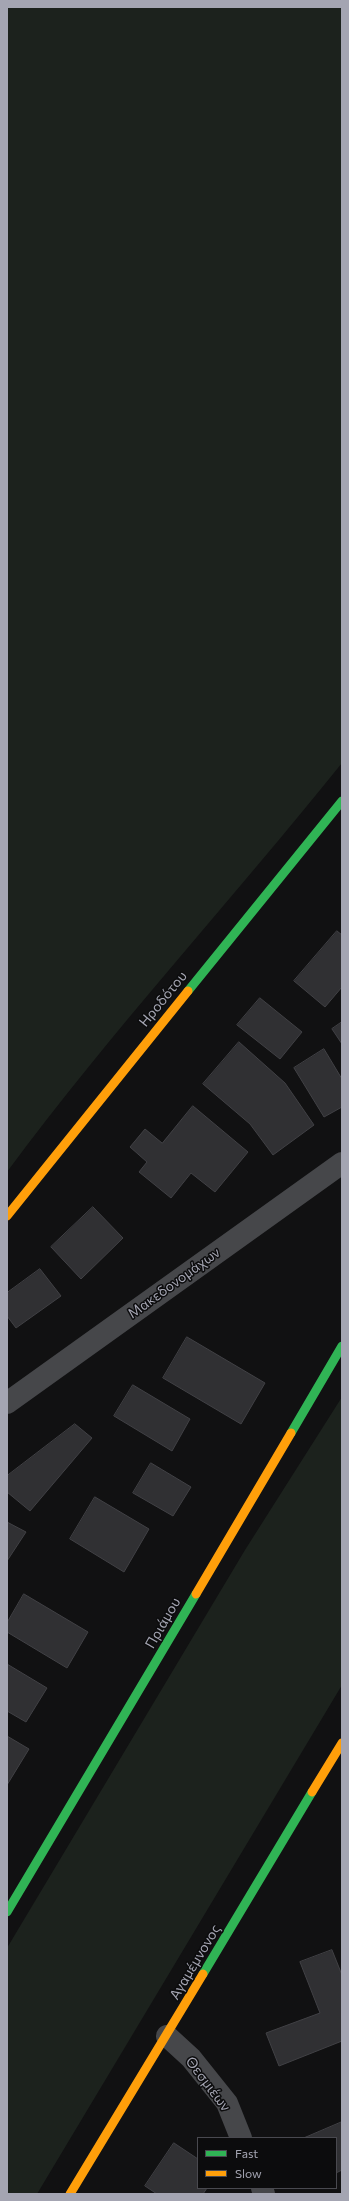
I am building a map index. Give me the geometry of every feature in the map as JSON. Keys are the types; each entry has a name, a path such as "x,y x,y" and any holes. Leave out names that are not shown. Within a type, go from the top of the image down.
{"street":[{"name":"Ηροδότου","path":"7,1216 342,801"},
{"name":"Μακεδονομάχων","path":"7,1403 342,1163"},
{"name":"Πριάμου","path":"7,1912 109,1743 342,1346"},
{"name":"Αγαμέμνονος","path":"70,2194 342,1743"},
{"name":"Θεσμιέων","path":"166,2036 191,2058 227,2103 241,2137"}],"shaded area":[{"path":"7,7 342,7 342,763 88,1067 7,1172"},
{"path":"342,1397 342,1685 37,2194 7,2194 7,1948 245,1550"}],"building":[{"path":"337,931 342,935 342,987 325,1007 294,981"},
{"path":"260,998 302,1032 280,1059 237,1025"},
{"path":"342,1022 342,1044 332,1029"},
{"path":"239,1042 285,1083 314,1125 273,1155 250,1124 203,1084"},
{"path":"324,1049 342,1079 342,1107 324,1117 294,1068"},
{"path":"193,1106 248,1152 215,1192 191,1173 171,1198 139,1172 147,1162 130,1147 145,1129 162,1143"},
{"path":"93,1207 123,1238 81,1279 51,1247"},
{"path":"40,1269 61,1296 16,1328 7,1316 7,1293"},
{"path":"187,1337 265,1383 241,1424 163,1378"},
{"path":"133,1385 190,1419 172,1451 114,1416"},
{"path":"75,1424 92,1438 30,1511 7,1492 7,1476"},
{"path":"151,1463 191,1487 173,1516 133,1493"},
{"path":"95,1497 149,1529 124,1572 70,1539"},
{"path":"7,1522 26,1532 7,1561"},
{"path":"24,1594 88,1632 67,1668 7,1632 7,1623"},
{"path":"7,1664 47,1688 26,1722 7,1711"},
{"path":"7,1736 29,1749 7,1785"},
{"path":"332,1950 342,1975 342,2041 279,2066 266,2033 320,2013 300,1962"},
{"path":"342,2122 342,2170 337,2172 337,2137 306,2137"},
{"path":"174,2143 197,2158 197,2189 206,2189 203,2194 157,2194 145,2186"}],"traffic: fast":[{"path":"188,991 342,801"},
{"path":"291,1433 342,1346"},
{"path":"7,1912 196,1594"},
{"path":"203,1974 312,1792"}],"traffic: slow":[{"path":"7,1216 188,991"},
{"path":"196,1594 291,1433"},
{"path":"312,1792 342,1743"},
{"path":"70,2194 203,1974"}]}
